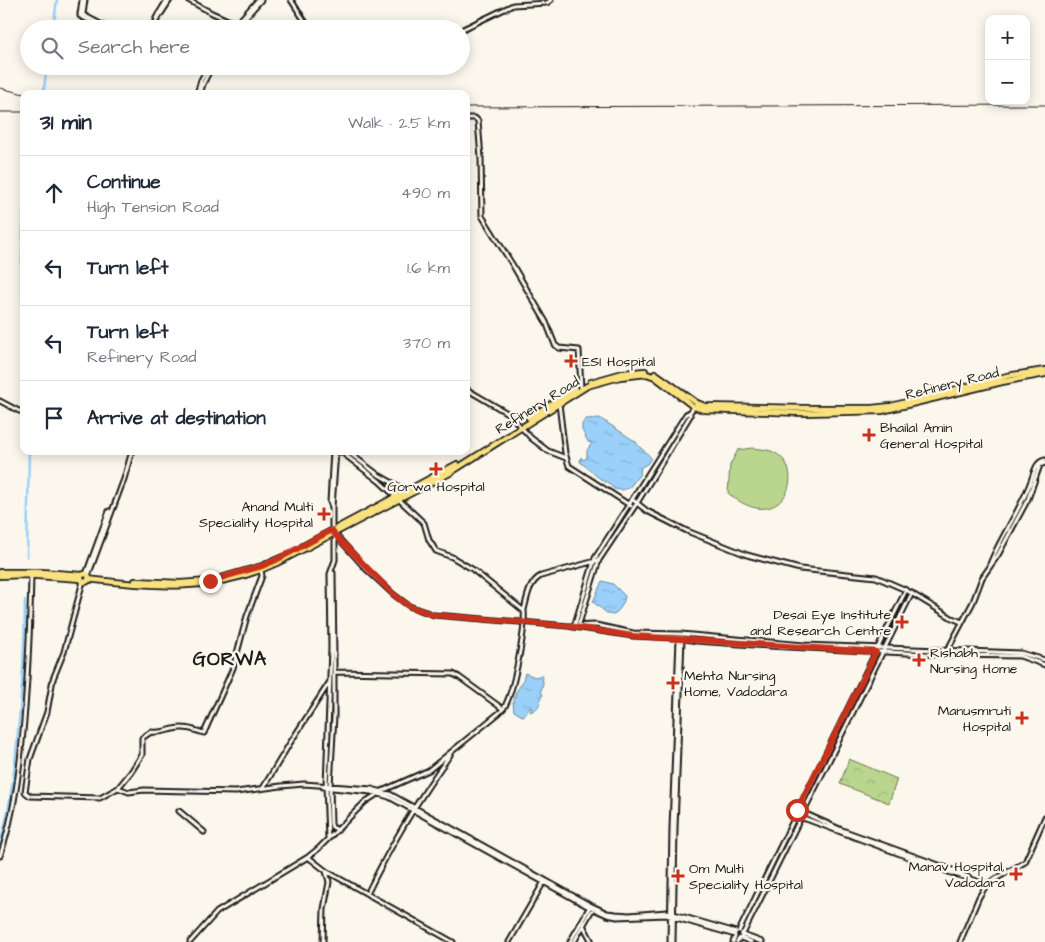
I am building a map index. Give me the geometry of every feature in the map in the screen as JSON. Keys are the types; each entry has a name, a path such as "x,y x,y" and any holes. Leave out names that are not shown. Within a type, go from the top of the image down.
{"main road":[{"name":"Refinery Road","path":"916,402 1007,376 1045,370"},
{"name":"Refinery Road","path":"520,425 559,403 587,383 623,373 647,371 658,375 697,405 872,408 916,402 1045,374"},
{"name":"Refinery Road","path":"0,574 15,573 180,583 206,581 261,568 334,533 409,492 473,455 580,388"},
{"name":"Refinery Road","path":"15,573 31,576 85,577"}],"street":[{"path":"82,14 84,0"},
{"path":"156,20 168,0"},
{"path":"188,0 228,20"},
{"path":"241,20 260,0"},
{"path":"290,0 304,20"},
{"path":"470,26 513,5 547,3 551,0"},
{"path":"82,14 92,20"},
{"path":"82,14 93,20"},
{"path":"201,90 206,75"},
{"path":"470,118 476,118 478,121 482,216 546,322 555,344 559,348 579,350 580,388"},
{"path":"470,391 502,409 531,438 548,451 567,458"},
{"path":"0,401 20,411"},
{"path":"559,403 569,466 631,507"},
{"path":"576,626 599,560 668,441 686,414 697,405"},
{"path":"576,626 593,562 631,507 637,503 690,416 690,412"},
{"path":"130,455 124,479 85,577 64,652 53,679 47,712 30,759 25,792 30,796 100,798 118,788 126,780 142,755 142,738 145,735 150,732 159,734 184,727 204,733 234,668 247,616 262,576 261,568"},
{"path":"330,745 332,570 336,560 332,507 335,455"},
{"path":"345,455 379,481 424,523 429,540 436,551 454,558 472,569 524,611"},
{"path":"352,455 376,474 409,492"},
{"path":"946,653 974,602 982,578 1027,492 1036,466 1040,461 1045,462"},
{"path":"633,500 647,511 687,531 747,555 800,569 876,576 912,593 962,622"},
{"path":"334,533 393,594 409,606 434,615 568,626 596,625 633,633 681,634 884,651 1020,656 1045,665"},
{"path":"190,942 217,912 308,857 365,802 381,792 429,770 503,709 509,697 521,646 524,611 531,587 536,579 599,560"},
{"path":"0,856 10,823 22,743 28,671 31,576"},
{"path":"739,936 794,816 906,590"},
{"path":"733,942 739,936 802,815 912,593"},
{"path":"328,839 328,787 334,674 332,605"},
{"path":"576,626 633,636 769,646 876,650"},
{"path":"672,942 671,915 680,638"},
{"path":"946,653 1021,653 1045,660"},
{"path":"334,674 453,674 460,677 503,709"},
{"path":"263,788 334,674"},
{"path":"368,894 414,809 432,779 454,750"},
{"path":"118,788 129,792 144,790 236,792 294,785 381,792 414,809 468,842 606,915 617,917 671,915 762,942"},
{"path":"328,787 331,824 332,827 338,830"},
{"path":"797,810 802,815 987,884"},
{"path":"179,811 204,832"},
{"path":"794,816 802,815"},
{"path":"960,942 979,897 987,884 1024,862 1045,817"},
{"path":"308,857 326,871 453,942"},
{"path":"323,942 324,909 329,882 326,871"},
{"path":"509,942 544,881"},
{"path":"572,942 592,907"},
{"path":"582,924 592,942"},
{"path":"739,936 751,942"}],"green space":[{"path":"752,448 771,451 783,459 789,471 789,483 785,495 776,504 764,508 747,505 728,493 730,465 738,450"},
{"path":"849,759 897,779 889,803 840,784"}],"water":[{"path":"600,418 636,442 651,458 647,464 641,467 640,474 629,488 622,490 614,489 580,462 581,457 583,460 587,458 587,450 592,443 588,442 582,430 582,424 586,419"},
{"path":"602,581 613,584 625,596 624,602 614,615 608,614 593,602"},
{"path":"525,673 535,677 542,675 541,691 543,695 537,708 530,712 532,708 530,708 522,716 514,711 513,702"}],"waterway":[{"path":"54,20 57,0"},
{"path":"44,89 46,75"},
{"path":"27,557 29,455"},
{"path":"0,844 9,806 16,755 23,671 25,600"}],"railway":[{"path":"0,88 20,93"},
{"path":"470,107 1045,105"},
{"path":"0,112 20,112"}],"place":[{"name":"ESI Hospital","path":"571,361"},
{"name":"Bhailal Amin General Hospital","path":"869,435"},
{"name":"Gorwa Hospital","path":"436,469"},
{"name":"Anand Multi Speciality Hospital","path":"324,514"},
{"name":"Desai Eye Institute and Research Centre","path":"902,622"},
{"name":"Rishabh Nursing Home","path":"919,660"},
{"name":"Mehta Nursing Home, Vadodara","path":"673,683"},
{"name":"Manusmruti Hospital","path":"1022,718"},
{"name":"Manav Hospital, Vadodara","path":"1016,874"},
{"name":"Om Multi Speciality Hospital","path":"678,876"}],"district":[{"name":"GORWA","path":"230,658"}],"route":[{"path":"210,581 274,561 332,530 366,569 393,594 420,612 434,615 568,626 633,636 876,652 797,810"}]}
